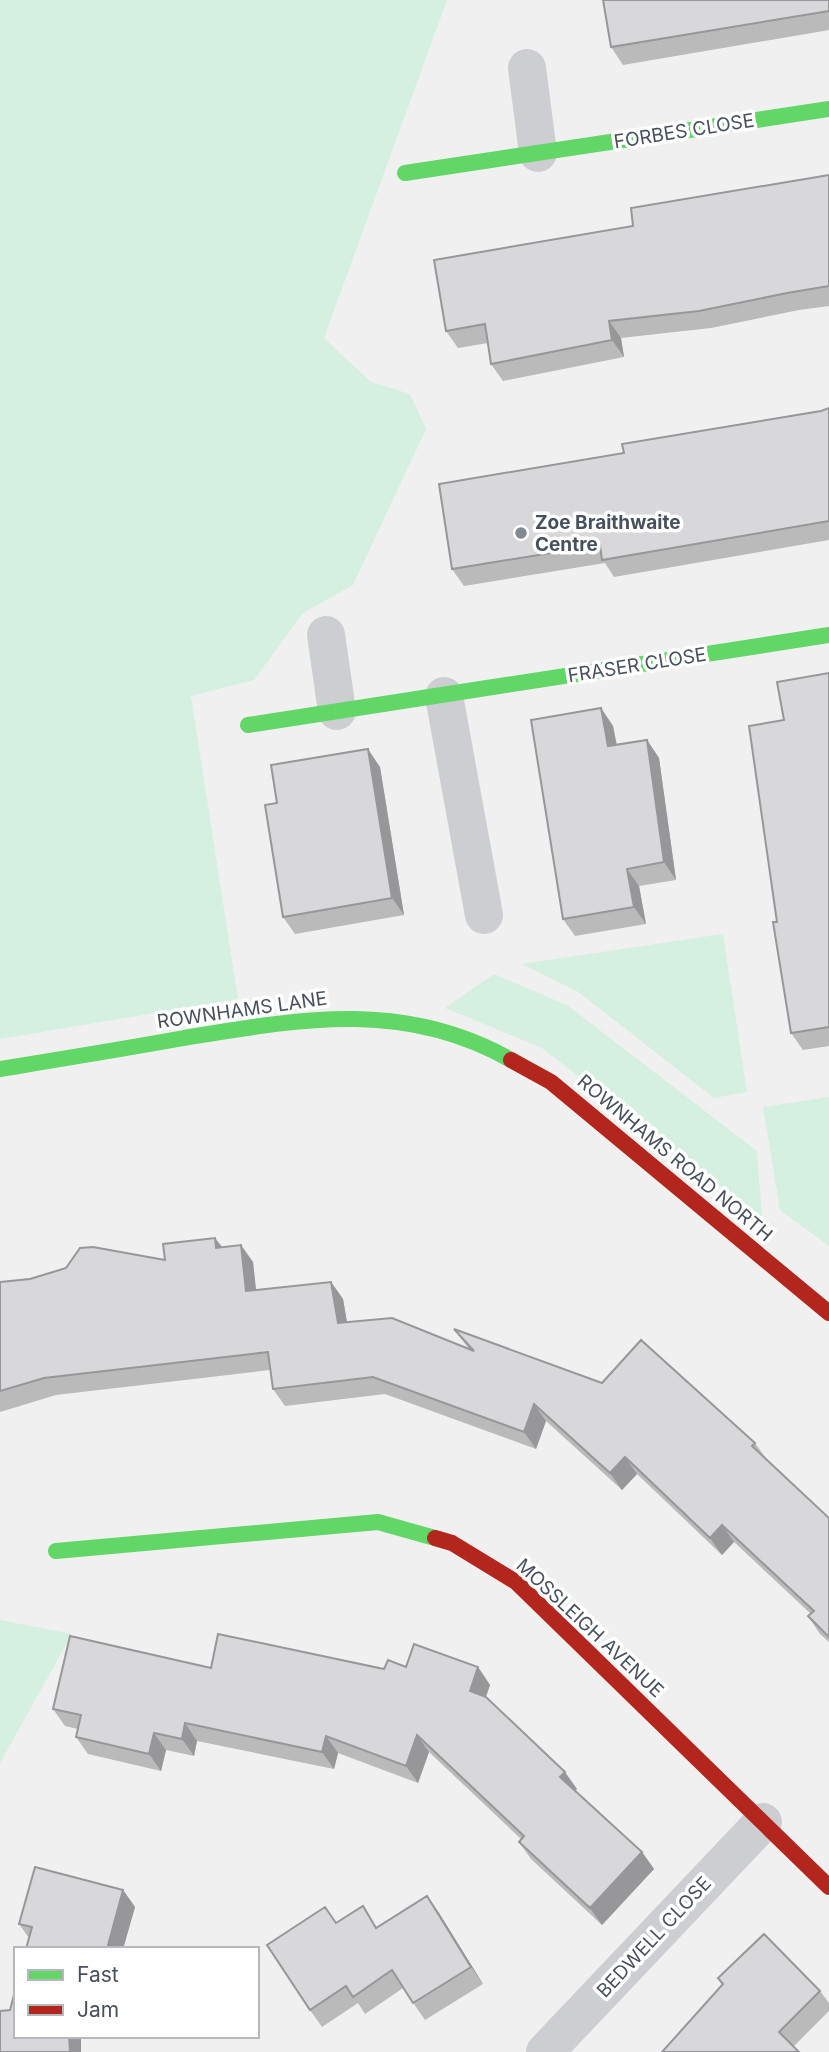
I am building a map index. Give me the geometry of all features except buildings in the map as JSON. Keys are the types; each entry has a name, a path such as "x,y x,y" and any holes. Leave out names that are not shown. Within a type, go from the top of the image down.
{"street":[{"path":"527,68 538,153"},
{"name":"FORBES CLOSE","path":"405,173 829,109"},
{"path":"326,635 337,711"},
{"name":"FRASER CLOSE","path":"248,725 829,635"},
{"path":"444,696 484,915"},
{"name":"ROWNHAMS LANE","path":"0,1069 288,1021 350,1017 416,1023 487,1046"},
{"name":"ROWNHAMS ROAD NORTH","path":"487,1046 551,1082 829,1313"},
{"name":"MOSSLEIGH AVENUE","path":"55,1551 378,1522 452,1543 516,1582 829,1887"},
{"name":"BEDWELL CLOSE","path":"545,2052 763,1822"}],"green space":[{"path":"0,0 447,0 324,338 371,382 410,394 426,429 353,585 303,613 254,680 191,696 238,999 0,1039"},
{"path":"723,934 747,1092 714,1098 577,991 521,964"},
{"path":"494,974 567,1005 757,1151 762,1218 542,1048 445,1008"},
{"path":"829,1097 829,1246 780,1210 763,1107"},
{"path":"0,1620 72,1634 0,1763"}],"traffic: fast":[{"path":"405,173 829,109"},
{"path":"248,725 829,635"},
{"path":"0,1069 269,1025 350,1019 391,1021 431,1028 471,1041 511,1060"},
{"path":"56,1551 378,1522 435,1538"}],"traffic: jam":[{"path":"511,1060 551,1082 829,1313"},
{"path":"435,1538 452,1543 516,1582 829,1887"}],"place":[{"name":"Zoe Braithwaite Centre","path":"521,533"}]}
